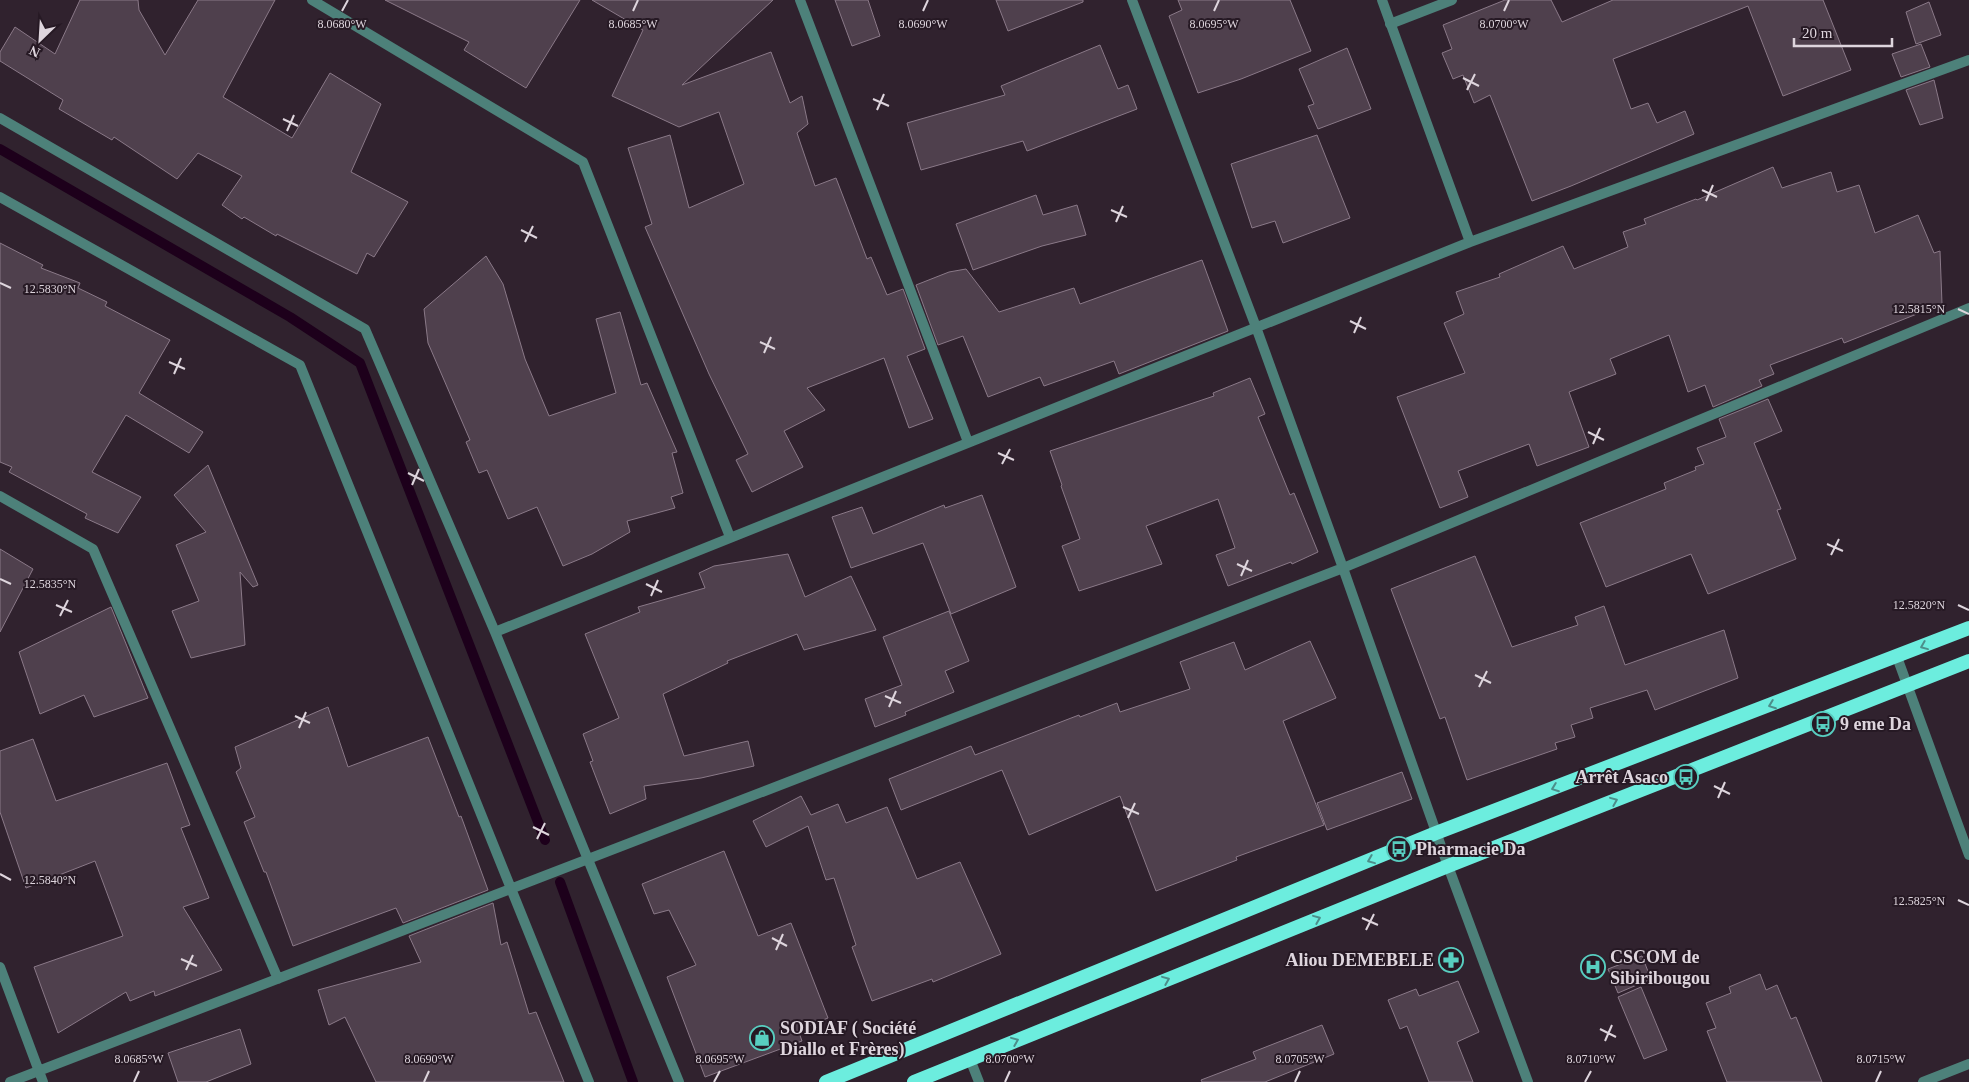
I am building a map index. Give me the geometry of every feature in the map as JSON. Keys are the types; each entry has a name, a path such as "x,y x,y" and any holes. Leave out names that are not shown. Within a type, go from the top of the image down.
{"highway":[{"path":"826,1082 1436,833 1969,628"},
{"path":"914,1082 1448,866 1969,661"}],"street":[{"path":"312,0 583,162 730,537"},
{"path":"800,0 968,442"},
{"path":"1132,0 1256,327 1436,833 1528,1082"},
{"path":"1382,0 1470,242"},
{"path":"1390,24 1452,0"},
{"path":"495,632 1470,242 1969,59 1969,66"},
{"path":"0,118 365,328 495,632 679,1082"},
{"path":"0,197 300,365 589,1082"},
{"path":"10,1082 1343,568 1969,308"},
{"path":"0,496 93,549 278,978"},
{"path":"1897,657 1969,855"},
{"path":"0,967 43,1082"},
{"path":"970,1059 979,1082"},
{"path":"1923,1082 1969,1064"}],"building":[{"path":"80,0 138,0 139,10 165,55 198,0 275,0 223,97 292,138 330,73 381,104 351,172 408,202 374,257 367,253 357,274 277,234 276,236 244,217 242,219 222,205 242,176 198,153 177,179 114,137 112,140 59,109 63,100 0,61 0,52 15,27 55,54"},
{"path":"385,0 580,0 526,88 464,50 469,42"},
{"path":"592,0 773,0 682,85 771,52 790,103 802,96 808,124 797,133 815,186 836,178 867,259 871,257 887,295 903,289 925,349 907,356 933,419 909,428 884,358 807,388 825,410 784,431 803,467 752,492 736,460 748,454 709,374 645,227 652,224 628,148 670,135 689,208 744,184 719,112 679,127 612,96 643,30"},
{"path":"835,0 868,0 880,36 852,46"},
{"path":"996,0 1083,0 1083,2 1008,31"},
{"path":"1178,0 1290,0 1311,51 1241,79 1198,93 1169,16 1182,10"},
{"path":"1505,0 1551,0 1562,22 1613,0 1823,0 1851,70 1783,96 1748,6 1613,59 1631,109 1648,103 1657,123 1685,111 1694,134 1532,201 1490,95 1474,103 1463,75 1453,79 1442,53 1452,49 1443,25"},
{"path":"1929,2 1941,35 1916,44 1906,12"},
{"path":"1921,44 1930,67 1901,77 1892,54"},
{"path":"1100,45 1118,89 1128,85 1137,109 1027,151 1023,141 921,170 907,123 1005,95 1001,86"},
{"path":"1347,48 1371,109 1318,129 1308,106 1314,104 1299,69"},
{"path":"1934,80 1943,118 1920,125 1906,90"},
{"path":"1317,135 1350,218 1283,243 1275,221 1252,228 1231,164"},
{"path":"1773,167 1782,188 1831,172 1837,192 1859,185 1875,233 1918,215 1934,253 1940,251 1942,304 1844,343 1842,338 1770,365 1774,374 1759,380 1762,386 1713,407 1705,385 1688,392 1669,335 1610,359 1616,374 1569,392 1589,447 1537,466 1529,444 1458,471 1468,497 1440,508 1397,397 1465,373 1444,323 1464,314 1456,292 1500,277 1499,274 1563,246 1574,269 1628,247 1623,232 1646,224 1644,219 1697,200"},
{"path":"1036,195 1043,215 1077,205 1086,235 1042,246 973,270 956,224"},
{"path":"0,243 43,265 41,268 80,283 78,288 107,302 105,306 170,340 139,393 203,432 189,453 126,415 92,472 141,497 118,533 85,518 87,514 9,472 12,467 0,462"},
{"path":"486,256 503,284 525,359 549,416 616,393 596,319 620,312 641,385 647,383 677,452 672,453 683,493 671,497 675,508 627,521 630,532 592,554 563,566 537,507 508,519 487,470 479,473 466,442 470,440 428,343 424,309"},
{"path":"1202,260 1228,331 1119,374 1114,361 1044,386 1040,377 988,397 963,336 938,345 916,285 949,272 966,269 999,312 1074,288 1080,304"},
{"path":"1250,378 1265,414 1258,417 1290,495 1294,493 1318,552 1292,564 1291,562 1228,586 1216,555 1235,548 1218,499 1146,526 1162,564 1079,591 1062,546 1080,539 1050,451 1214,396 1213,393"},
{"path":"1768,399 1782,431 1754,443 1781,509 1777,510 1796,559 1708,594 1691,554 1606,587 1580,523 1666,489 1664,483 1696,470 1695,467 1704,464 1697,448 1726,437 1719,419"},
{"path":"208,465 258,585 253,587 240,572 245,645 191,658 172,611 199,601 176,545 206,532 174,495"},
{"path":"982,495 1016,587 951,614 923,543 851,568 832,517 862,507 873,534 944,505 945,508"},
{"path":"0,549 33,569 0,632"},
{"path":"788,554 805,597 851,576 876,630 804,650 797,634 727,661 728,663 663,694 684,756 748,741 754,766 701,778 644,786 646,799 610,814 590,762 593,761 583,734 619,718 585,634 640,612 638,607 705,588 699,573 714,566"},
{"path":"1475,556 1512,647 1578,625 1575,617 1604,606 1625,665 1724,630 1738,678 1655,710 1647,690 1590,708 1593,718 1571,725 1575,737 1555,743 1557,749 1467,780 1445,717 1440,719 1391,589"},
{"path":"111,607 148,698 94,717 84,695 40,714 19,652"},
{"path":"949,611 969,661 945,671 954,692 905,712 906,715 875,727 865,699 902,685 883,637"},
{"path":"1310,641 1336,698 1283,721 1324,825 1236,857 1237,860 1156,891 1120,796 1029,835 1002,770 901,810 889,779 971,746 975,755 1079,715 1080,717 1117,703 1120,712 1190,689 1180,662 1234,642 1245,670"},
{"path":"328,707 348,767 428,737 459,817 461,816 488,890 403,923 396,908 293,946 266,872 264,872 244,822 255,817 236,772 241,768 235,747"},
{"path":"33,739 56,801 167,763 190,825 181,828 209,898 183,907 222,970 155,996 154,991 130,1001 126,992 58,1033 34,967 123,936 95,861 26,888 0,812 0,751"},
{"path":"1402,772 1412,799 1327,830 1317,803"},
{"path":"801,796 811,815 838,804 846,823 887,807 917,879 960,862 1001,954 933,982 932,979 872,1001 852,947 856,945 834,878 826,880 808,826 766,847 753,821"},
{"path":"724,851 758,936 791,923 828,1018 798,1030 802,1041 705,1077 667,977 696,965 669,910 654,914 642,884"},
{"path":"493,903 501,945 507,942 529,1014 536,1012 564,1082 376,1082 345,1017 329,1025 318,990 421,962 409,936"},
{"path":"1642,956 1651,979 1618,993 1608,969"},
{"path":"1760,974 1766,990 1777,985 1791,1019 1796,1017 1822,1082 1727,1082 1707,1031 1716,1028 1706,1003 1731,993 1729,987"},
{"path":"1458,981 1479,1032 1457,1042 1473,1082 1429,1082 1407,1026 1400,1029 1388,1000 1416,989 1419,996"},
{"path":"1641,987 1667,1050 1644,1059 1618,997"},
{"path":"1322,1025 1334,1054 1265,1082 1202,1082 1201,1080 1256,1059 1253,1052"},
{"path":"240,1029 251,1064 206,1082 178,1082 168,1053"}],"waterway":[{"path":"0,149 290,317 360,363 545,840"},
{"path":"560,882 633,1082"}],"place":[{"name":"9 eme Da","path":"1823,724"},
{"name":"Arrêt Asaco","path":"1686,777"},
{"name":"Pharmacie Da","path":"1399,849"},
{"name":"Aliou DEMEBELE","path":"1451,960"},
{"name":"CSCOM de Sibiribougou","path":"1593,967"},
{"name":"SODIAF ( Société Diallo et Frères)","path":"762,1038"}]}
